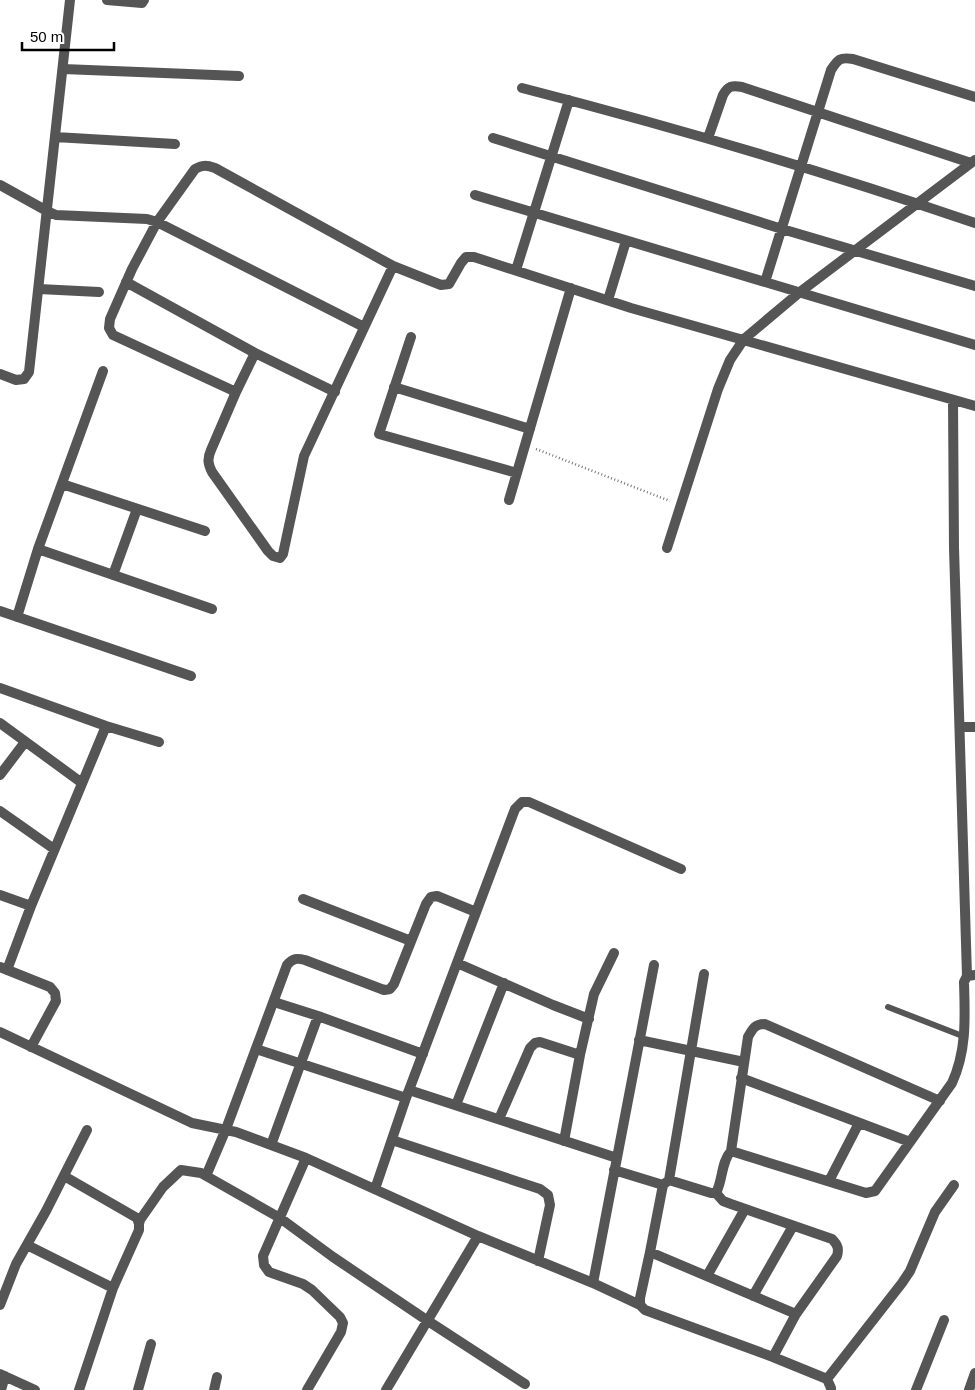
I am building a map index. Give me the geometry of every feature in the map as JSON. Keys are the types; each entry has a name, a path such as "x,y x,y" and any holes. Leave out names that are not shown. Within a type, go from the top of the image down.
{"street":[{"path":"0,374 16,380 24,379 29,372 70,0"},
{"path":"107,0 142,3 144,0"},
{"path":"765,282 831,70 837,61 844,58 853,59 975,97"},
{"path":"63,69 239,76"},
{"path":"708,138 723,95 727,88 733,85 973,161"},
{"path":"522,88 708,138 919,203 975,223"},
{"path":"516,270 569,100"},
{"path":"55,138 175,144"},
{"path":"493,138 782,229 975,286"},
{"path":"666,548 721,382 730,360 744,339 800,292 973,161"},
{"path":"236,392 113,335 109,328 110,319 126,282 157,222 195,169 201,165 214,168 393,266 441,285 449,284 466,257 474,257 608,300 975,406"},
{"path":"0,185 56,215 148,219 157,222 364,327"},
{"path":"475,195 975,345"},
{"path":"608,300 626,240"},
{"path":"256,353 236,392 211,450 208,464 268,551 273,556 280,558 283,554 304,456 393,266"},
{"path":"126,282 256,353 334,392"},
{"path":"508,500 572,288"},
{"path":"39,289 99,292"},
{"path":"411,337 379,434 517,473"},
{"path":"17,617 38,550 103,371"},
{"path":"394,388 530,428"},
{"path":"731,1150 866,1193 875,1192 952,1083 956,1074 966,1026 964,982 971,975 954,548 953,400"},
{"path":"62,484 205,531"},
{"path":"113,575 137,509"},
{"path":"38,550 212,609"},
{"path":"0,611 191,676"},
{"path":"0,688 106,726 159,742"},
{"path":"0,723 82,783"},
{"path":"31,1047 56,1000 55,993 50,988 4,969 106,726"},
{"path":"960,727 975,727"},
{"path":"0,775 26,742"},
{"path":"375,1189 408,1094 515,808 522,802 529,802 682,869"},
{"path":"0,811 54,849"},
{"path":"0,896 31,906"},
{"path":"206,1176 226,1129 287,964 292,959 298,958 384,990 390,989 394,984 426,904 431,897 437,896 476,912"},
{"path":"303,899 411,941"},
{"path":"564,1141 580,1055 594,994 614,952"},
{"path":"457,963 553,1005 589,1018"},
{"path":"592,1283 654,964"},
{"path":"640,1305 666,1183 704,974"},
{"path":"456,1106 504,983"},
{"path":"274,1002 423,1054"},
{"path":"271,1145 318,1016"},
{"path":"716,1193 726,1156 731,1150 748,1037 752,1029 758,1024 765,1024 940,1100"},
{"path":"0,1032 192,1124 226,1129 306,1158 478,1236 592,1283 640,1305 645,1310 773,1357 831,1387 910,1271 935,1212 954,1185"},
{"path":"639,1040 744,1062"},
{"path":"499,1119 530,1048 534,1043 540,1042 580,1055"},
{"path":"256,1049 408,1094 456,1106 617,1158"},
{"path":"741,1078 910,1142"},
{"path":"830,1181 859,1123"},
{"path":"0,1302 16,1264 87,1130"},
{"path":"392,1140 540,1189 548,1195 550,1205 538,1261"},
{"path":"306,1158 263,1256 264,1265 269,1272 302,1284 312,1290 340,1317 343,1323 341,1332 307,1390"},
{"path":"139,1224 163,1187 180,1170 202,1173 280,1218 333,1257 525,1384"},
{"path":"614,1170 716,1193 723,1201 832,1239 836,1243 838,1249 837,1256 796,1314 773,1357"},
{"path":"64,1176 137,1218 139,1224 139,1230 114,1288 79,1390"},
{"path":"707,1276 745,1209"},
{"path":"753,1296 793,1226"},
{"path":"386,1390 478,1236"},
{"path":"26,1246 114,1288"},
{"path":"650,1252 796,1314"},
{"path":"916,1390 944,1320"},
{"path":"138,1390 150,1344"},
{"path":"969,1390 975,1373"},
{"path":"1,1390 2,1375 35,1390"},
{"path":"214,1390 217,1377"}],"lane":[{"path":"888,1007 965,1037"}],"path":[{"path":"525,445 681,505"}]}
